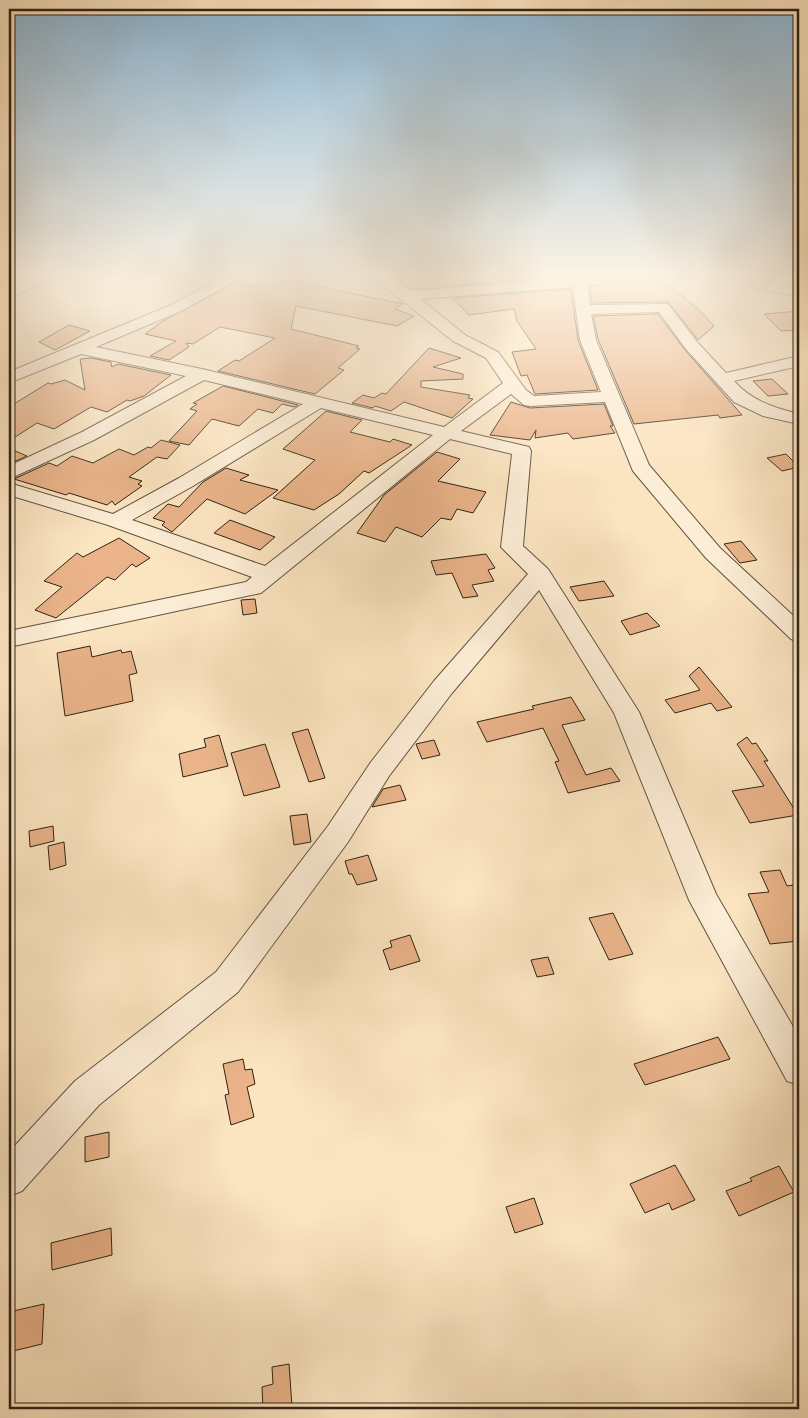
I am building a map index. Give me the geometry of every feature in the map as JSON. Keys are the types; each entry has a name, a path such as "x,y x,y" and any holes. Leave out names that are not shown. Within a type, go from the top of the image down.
{"street":[{"path":"9,378 84,345"},
{"path":"473,345 492,355 520,394 530,401 610,397"},
{"path":"590,345 599,370 611,391 610,397 640,467 714,553 799,634"},
{"path":"691,345 740,398 769,412 799,419"},
{"path":"77,348 202,374 522,451 512,547 540,574 626,712 704,900 799,1069"},
{"path":"723,379 799,361"},
{"path":"9,472 88,436 202,374"},
{"path":"9,639 253,588 448,432 513,384"},
{"path":"115,521 186,482 317,403"},
{"path":"9,489 115,521 268,575"},
{"path":"9,1178 87,1093 227,982 338,834 392,754 443,687 540,574"}],"building":[{"path":"45,345 64,345 55,350"},
{"path":"169,345 188,345 189,347 169,360 150,356"},
{"path":"264,345 356,345 359,346 356,348 360,349 338,368 344,370 315,394 218,371 235,360 239,361"},
{"path":"533,345 580,345 598,390 535,394 527,375 521,376 512,352 536,349"},
{"path":"601,345 681,345 742,415 720,418 718,415 634,424"},
{"path":"429,348 461,358 433,367 463,374 463,379 421,381 421,387 470,395 468,398 473,399 452,418 404,402 391,411 375,406 373,408 352,403 363,395 374,398 382,393 386,394"},
{"path":"91,358 111,362 112,367 118,364 171,375 144,396 130,401 127,400 107,412 91,407 54,429 37,423 9,441 9,407 48,383 51,384 65,380 85,390 80,359"},
{"path":"772,379 788,394 768,396 753,381"},
{"path":"223,386 298,405 294,407 282,404 273,413 258,409 239,426 212,419 189,445 169,441 197,411 190,409 197,404 193,403"},
{"path":"511,402 530,408 604,404 613,426 610,426 615,433 573,439 568,433 535,438 536,430 530,440 490,435"},
{"path":"326,411 362,420 350,432 390,442 393,439 412,445 369,473 364,471 339,494 314,510 273,498 315,460 283,449"},
{"path":"161,440 180,445 167,459 157,457 129,477 142,481 138,484 142,486 115,505 112,501 107,505 14,479 49,463 57,466 72,456 93,463 119,449 134,455 148,447 151,448"},
{"path":"15,451 27,456 9,464 9,454"},
{"path":"437,452 460,459 438,481 486,492 473,513 457,509 451,520 441,518 422,537 396,527 385,542 357,533 384,495"},
{"path":"786,454 799,467 782,471 767,458"},
{"path":"226,468 249,475 240,480 278,490 245,514 207,499 172,532 162,525 165,522 153,518 168,504 179,507 203,482"},
{"path":"230,520 275,537 260,550 214,533"},
{"path":"119,538 150,558 136,567 132,564 115,580 107,577 56,618 35,610 62,587 44,581 77,553 83,557"},
{"path":"741,541 757,560 740,563 724,544"},
{"path":"486,554 495,568 488,570 494,581 472,585 478,596 463,598 452,573 436,575 431,561"},
{"path":"604,581 614,596 579,601 570,587"},
{"path":"255,599 257,613 243,615 241,600"},
{"path":"647,613 660,626 630,635 621,621"},
{"path":"90,646 92,657 121,650 122,653 131,651 137,673 129,675 133,701 65,716 57,653"},
{"path":"699,667 732,707 717,711 711,703 675,713 665,700 700,690 689,676"},
{"path":"571,697 585,720 562,725 586,775 611,768 620,781 568,793 555,762 559,761 543,728 487,742 477,722 534,709 532,706"},
{"path":"308,729 325,778 309,782 292,733"},
{"path":"219,735 228,766 183,777 179,754 206,747 204,739"},
{"path":"747,737 752,744 756,743 768,761 764,761 798,815 750,823 732,791 764,786 737,744"},
{"path":"434,740 440,755 422,759 416,744"},
{"path":"265,744 280,787 244,796 231,753"},
{"path":"400,785 406,800 372,807 383,789"},
{"path":"307,814 311,842 294,845 290,816"},
{"path":"53,826 54,841 30,847 29,831"},
{"path":"64,842 66,865 50,870 48,846"},
{"path":"368,855 377,880 357,885 352,874 349,874 345,861"},
{"path":"780,870 787,886 799,884 799,941 770,944 748,894 769,892 760,872"},
{"path":"613,913 633,954 609,960 589,918"},
{"path":"410,935 420,961 390,970 383,950 392,947 390,941"},
{"path":"548,957 554,974 537,977 531,960"},
{"path":"718,1037 730,1059 645,1085 634,1064"},
{"path":"243,1059 245,1070 252,1069 255,1084 247,1087 254,1117 231,1125 225,1095 229,1094 223,1064"},
{"path":"109,1132 109,1157 85,1162 85,1137"},
{"path":"675,1165 695,1200 672,1210 669,1203 645,1213 630,1184"},
{"path":"779,1166 794,1192 739,1216 726,1191 752,1181 750,1178"},
{"path":"534,1198 543,1224 515,1233 506,1207"},
{"path":"111,1228 112,1255 52,1270 51,1243"},
{"path":"44,1304 42,1344 9,1352 9,1312"},
{"path":"289,1364 292,1407 263,1409 262,1387 273,1384 272,1367"}]}
